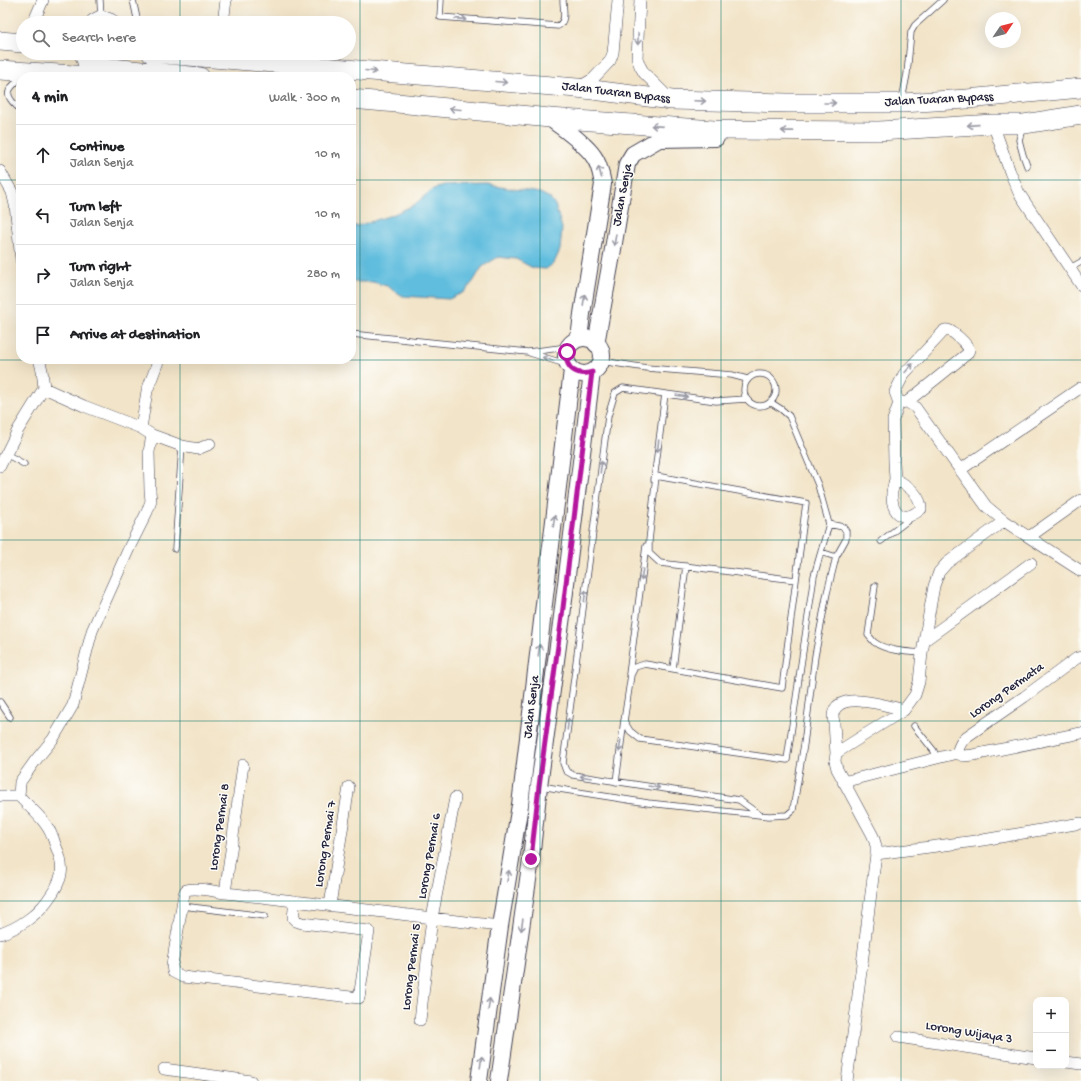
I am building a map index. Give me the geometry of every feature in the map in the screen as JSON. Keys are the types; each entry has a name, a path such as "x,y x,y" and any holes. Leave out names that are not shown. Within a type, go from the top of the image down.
{"highway":[{"path":"0,41 16,42"},
{"path":"86,60 87,62 94,65 150,72"},
{"name":"Jalan Tuaran Bypass","path":"236,60 577,88 672,100 787,103 902,103 967,99 1081,88"},
{"path":"287,60 320,67"},
{"path":"356,91 387,94 397,103"},
{"name":"Jalan Tuaran Bypass","path":"356,99 550,118 714,130 878,131 993,124 1024,124 1081,115"}],"main road":[{"name":"Jalan Senja","path":"479,1081 500,926 520,805 570,368 566,356 574,343 582,314 603,184 600,170 594,157 583,145 550,118"},
{"name":"Jalan Senja","path":"499,1081 531,859 539,786 563,608 597,367 601,352 596,344 627,164 633,154 659,139 729,137 761,130"},
{"path":"574,343 588,339 596,344"},
{"path":"570,368 577,373 588,374 597,367"}],"street":[{"path":"224,16 226,0"},
{"path":"577,88 594,79 610,61 613,53 618,0"},
{"path":"640,0 637,58 644,73 672,100"},
{"path":"36,16 41,2"},
{"path":"993,124 1019,193 1081,284"},
{"path":"0,171 12,192 16,211"},
{"path":"895,479 908,486 918,497 921,504 920,509 915,514 906,517 902,516 898,514 894,507 892,492 895,479 893,420 903,402 967,354 969,350 968,346 958,336 948,330 945,330 939,335 904,374 895,392 903,402 915,407 986,506 1004,521 1081,571"},
{"path":"2,461 26,416 44,388 40,364"},
{"path":"141,428 147,391 157,364"},
{"path":"44,388 84,406 141,428 152,435 182,446 198,449 210,444"},
{"path":"960,470 1080,388"},
{"path":"19,796 20,782 53,739 73,705 82,665 92,631 130,546 148,512 151,501 149,452 152,435"},
{"path":"1029,537 1081,500"},
{"path":"836,753 904,710 915,695 920,682 922,653 934,586 939,572 947,563 1004,521"},
{"path":"925,640 1031,564"},
{"name":"Lorong Permata","path":"957,753 962,740 1077,658 1081,657"},
{"path":"847,1081 876,846 837,769 835,761 836,753 833,715 836,707 849,701 875,702 904,710"},
{"path":"843,782 957,753 963,756 973,756 1081,733"},
{"name":"Lorong Permai 8","path":"225,893 243,765"},
{"name":"Lorong Permai 7","path":"330,906 349,787"},
{"path":"0,796 19,796 39,817 53,836 62,868 60,879 44,905 25,921 0,934"},
{"name":"Lorong Permai 6","path":"432,918 454,798"},
{"path":"876,854 983,840 1081,823"},
{"path":"296,901 293,918 296,921 369,931 359,998 183,977 173,972 172,965 184,894 186,890 192,888 500,926"},
{"name":"Lorong Permai 5","path":"420,1020 432,918"},
{"name":"Lorong Wijaya 3","path":"898,1037 1033,1058"},
{"path":"1069,1062 1081,1064"},
{"path":"164,1069 251,1081"}],"lane":[{"path":"100,0 101,16"},
{"path":"133,0 136,16"},
{"path":"441,0 440,17 558,26 564,21 563,0"},
{"path":"902,103 911,32 915,25 943,0"},
{"path":"14,74 8,95 11,101 16,106"},
{"path":"1024,124 1019,140 1027,166"},
{"path":"1070,268 1081,262"},
{"path":"356,335 528,352 570,368"},
{"path":"528,352 574,343"},
{"path":"597,367 647,368 732,375 747,379"},
{"path":"756,374 767,375 771,378 776,388 776,393 770,402 760,406 750,403 746,399 743,389 747,379 756,374"},
{"path":"746,399 716,401 623,388 615,393 608,416 563,763 566,771 573,775 739,800 760,815"},
{"path":"616,782 665,394"},
{"path":"770,402 789,416 818,485 829,524 814,576 787,760 640,739 630,731 624,721 631,675 635,667 645,664 782,688 806,503 656,476 649,554 660,563 796,580"},
{"path":"175,549 182,446"},
{"path":"2,461 24,464"},
{"path":"881,541 915,514"},
{"path":"539,786 648,802 769,816 787,815 793,810 804,744 815,656 827,593 836,558 846,539 846,531 843,527 829,524"},
{"path":"821,552 836,558"},
{"path":"673,669 686,566"},
{"path":"875,586 868,635 874,642 883,646 900,651 922,653"},
{"path":"0,702 10,717"},
{"path":"914,726 934,751 936,759"},
{"path":"182,906 265,916"}],"water":[{"path":"487,185 540,193 550,198 555,205 562,228 560,250 554,263 546,269 533,268 516,259 498,257 482,267 473,282 464,292 449,299 403,296 387,286 373,282 356,282 356,226 392,215 414,205 433,189 442,186"}],"route":[{"path":"531,859 592,372 582,374 572,370 568,365 566,356 567,352"}]}
